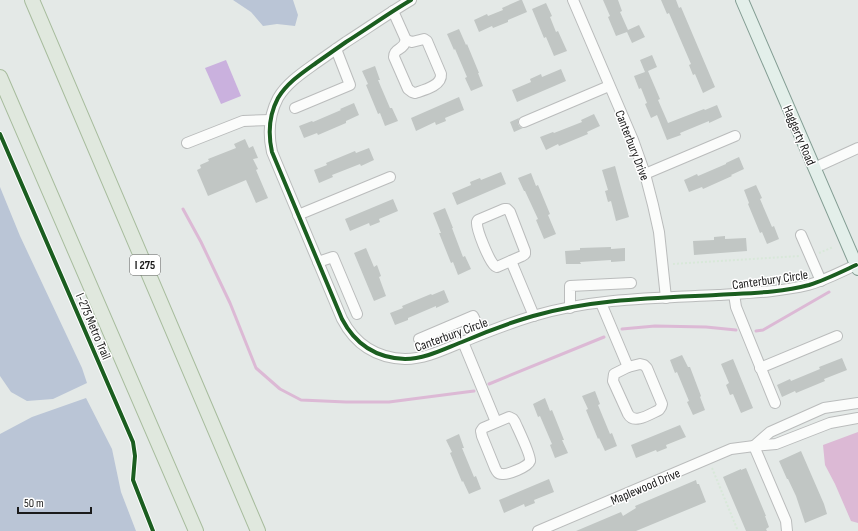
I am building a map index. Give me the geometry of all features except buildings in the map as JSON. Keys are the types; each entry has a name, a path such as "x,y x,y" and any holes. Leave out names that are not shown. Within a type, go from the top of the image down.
{"highway":[{"name":"I 275","path":"32,0 258,531"},
{"path":"0,77 196,531"}],"main road":[{"name":"Haggerty Road","path":"742,0 857,266"}],"street":[{"name":"Canterbury Circle","path":"411,0 393,10 298,75 278,99 270,120 270,142 272,152 342,319 359,342 369,349 382,355 411,359 427,356 482,334 534,316 570,308 601,303 734,294 793,288 821,281 857,266"},
{"name":"Canterbury Drive","path":"573,0 645,174 659,232 666,298"},
{"path":"393,10 406,40 405,45 395,51 394,57 408,89 415,93 439,83 441,74 427,42 424,39 412,42 406,40"},
{"path":"295,108 350,85 336,49"},
{"path":"524,122 609,86"},
{"path":"187,143 243,121 270,120"},
{"path":"645,174 735,136"},
{"path":"814,168 858,148"},
{"path":"298,215 390,177"},
{"path":"504,209 507,209 510,212 525,251 525,254 511,262 497,267 493,265 476,225 478,220 504,209"},
{"path":"802,236 821,281"},
{"path":"318,262 333,257 356,314"},
{"path":"511,262 534,316"},
{"path":"570,308 570,286 631,283"},
{"name":"Canterbury Circle","path":"734,294 736,307 775,403"},
{"path":"601,303 628,367"},
{"path":"419,339 474,316 482,334"},
{"path":"760,368 837,336"},
{"path":"463,342 496,422"},
{"path":"640,364 647,368 662,404 660,410 637,420 629,417 613,381 614,374 628,367 640,364"},
{"path":"787,531 786,521 754,446 770,432 824,408 858,403"},
{"path":"509,417 516,422 530,460 529,464 526,466 505,475 497,472 481,431 483,428 496,422 509,417"},
{"name":"Maplewood Drive","path":"538,531 731,449 776,444 830,423 858,418"}],"path":[{"path":"815,255 833,247"},
{"path":"673,264 805,256"},
{"path":"711,465 738,531"}],"shaded area":[{"path":"233,0 293,0 298,15 295,26 277,24 263,26 251,12"},
{"path":"226,60 241,96 221,104 205,68"},
{"path":"0,187 20,236 82,368 87,383 53,399 27,401 11,392 0,376"},
{"path":"86,398 112,449 121,492 136,531 0,531 0,434 32,417"},
{"path":"858,432 858,523 851,521 825,465 823,445"}],"waterway":[{"path":"183,209 201,242 230,303 256,368 280,389 301,400 346,402 389,402 474,391"},
{"path":"756,331 763,330 829,292"},
{"path":"622,329 655,326 706,327 736,330"},
{"path":"489,384 604,337"}],"cycle path":[{"path":"411,0 346,42 295,79 278,98 270,125 272,152 342,319 353,336 368,348 385,356 412,359 441,350 506,325 555,310 624,300 786,290 815,283 856,265"},
{"name":"I-275 Metro Trail","path":"0,134 133,442 135,456 133,480 153,531"}]}
